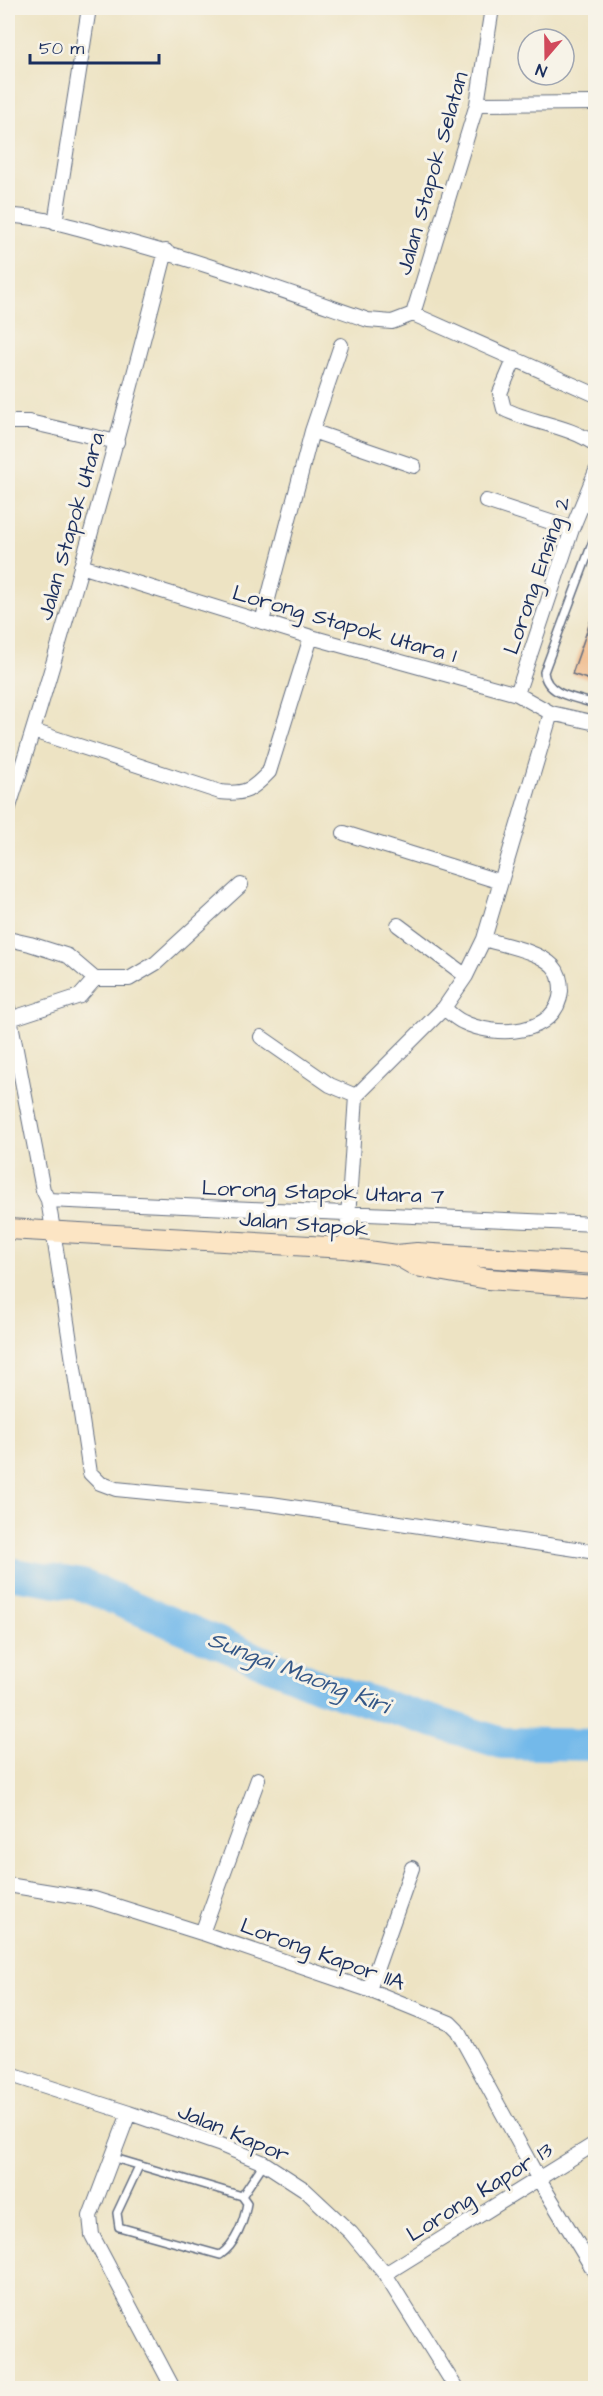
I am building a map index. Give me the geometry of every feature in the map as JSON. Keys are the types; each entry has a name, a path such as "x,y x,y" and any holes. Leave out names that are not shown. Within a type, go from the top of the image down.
{"main road":[{"name":"Jalan Stapok","path":"8,1229 346,1248 397,1255 417,1253 596,1264"},
{"path":"397,1255 416,1266 488,1279 596,1287"}],"street":[{"path":"56,223 88,8"},
{"name":"Jalan Stapok Selatan","path":"413,314 477,104 492,8"},
{"path":"477,104 596,103"},
{"path":"8,216 21,216 56,223 166,251 368,320 392,322 413,314 596,395"},
{"name":"Jalan Stapok Utara","path":"8,810 117,442 166,251"},
{"path":"262,622 312,432 341,345"},
{"path":"515,358 500,393 504,409 523,418 579,435 596,445"},
{"path":"8,422 29,422 117,442"},
{"path":"312,432 414,466"},
{"name":"Lorong Ensing 2","path":"517,694 572,529 596,471"},
{"path":"486,501 572,529"},
{"name":"Lorong Stapok Utara 1","path":"81,566 311,638 517,694 551,713 596,723"},
{"path":"33,730 220,792 231,793 254,789 269,772 311,638"},
{"path":"346,1248 356,1096 444,1008 466,976 484,939 551,713"},
{"path":"344,833 501,882"},
{"path":"8,939 68,957 95,979 129,979 156,963 241,885"},
{"path":"398,925 466,976"},
{"path":"444,1008 463,1022 476,1026 497,1030 523,1030 549,1019 560,1003 561,980 552,966 537,956 484,939"},
{"path":"95,979 80,996 9,1014 43,1190 48,1200 90,1473 100,1483 116,1489 271,1504 596,1552"},
{"path":"261,1037 330,1085 356,1096"},
{"name":"Lorong Stapok Utara 7","path":"48,1200 596,1224"},
{"path":"202,1933 258,1779"},
{"path":"369,1990 412,1868"},
{"name":"Lorong Kapor 11A","path":"8,1885 94,1899 369,1990 450,2023 457,2030 538,2178 596,2274"},
{"name":"Jalan Kapor","path":"8,2074 221,2145 264,2163 304,2189 351,2233 385,2274 456,2388"},
{"path":"129,2113 90,2216 92,2235 173,2388"},
{"name":"Lorong Kapor 13","path":"385,2274 596,2143"}],"lane":[{"path":"596,533 544,672 544,681 551,689 596,704"},
{"path":"111,2157 242,2196 247,2203 246,2211 233,2244 220,2255 119,2227 117,2213 139,2166"},
{"path":"242,2196 264,2163"}],"building":[{"path":"596,608 596,682 572,674"}],"waterway":[{"name":"Sungai Maong Kiri","path":"8,1573 82,1585 320,1686 502,1743 596,1745"}]}
